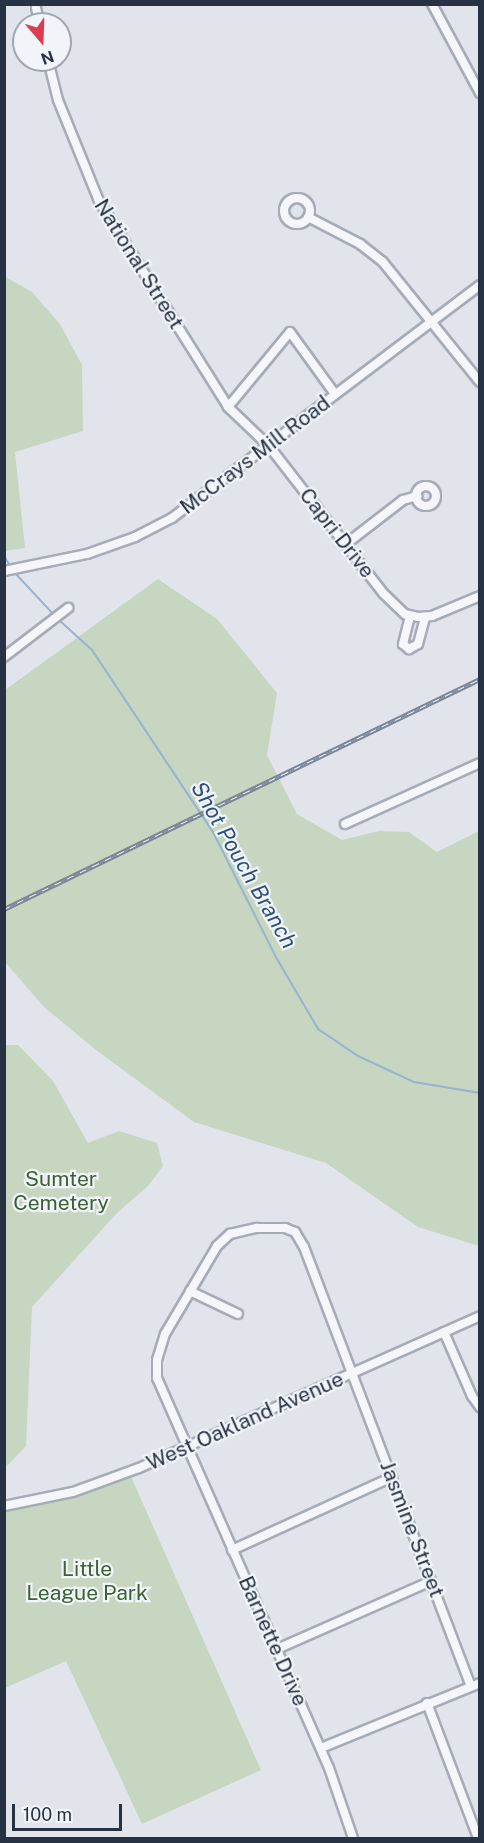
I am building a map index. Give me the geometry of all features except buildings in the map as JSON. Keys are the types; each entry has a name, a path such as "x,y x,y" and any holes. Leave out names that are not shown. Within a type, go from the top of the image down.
{"street":[{"path":"432,4 480,93"},
{"path":"36,8 37,12"},
{"name":"National Street","path":"51,72 58,100 99,201 228,407 269,446"},
{"path":"308,217 376,256 394,274 480,382"},
{"name":"McCrays Mill Road","path":"4,571 87,554 156,527 188,507 431,319 480,285"},
{"path":"228,407 290,332 335,394"},
{"name":"Capri Drive","path":"269,446 384,594 410,616"},
{"path":"346,544 403,500 417,496"},
{"path":"425,617 418,644 409,649 404,644 410,616 425,617 446,612 480,596"},
{"path":"4,657 68,608"},
{"path":"345,824 480,763"},
{"name":"Jasmine Street","path":"190,1291 217,1246 230,1234 272,1226 290,1229 304,1247 431,1581 475,1684"},
{"path":"190,1291 238,1314"},
{"name":"Barnette Drive","path":"190,1291 165,1334 158,1354 156,1373 160,1390 321,1748 352,1839"},
{"name":"West Oakland Avenue","path":"4,1506 97,1484 186,1447 480,1316"},
{"path":"444,1332 472,1396 480,1407"},
{"path":"232,1550 392,1478"},
{"path":"277,1649 431,1581"},
{"path":"321,1748 475,1684"},
{"path":"427,1703 478,1839"}],"green space":[{"path":"4,276 32,292 60,324 82,365 83,431 15,452 25,548 5,551"},
{"path":"158,579 217,619 277,693 267,755 297,814 342,840 379,831 409,832 437,852 479,831 479,1246 418,1227 326,1163 194,1122 96,1050 44,1007 5,962 5,690"},
{"name":"Sumter Cemetery","path":"5,1045 18,1045 53,1081 88,1143 119,1131 157,1143 163,1166 148,1186 117,1213 32,1307 26,1446 5,1468"},
{"name":"Little League Park","path":"129,1472 261,1770 142,1824 66,1661 5,1688 5,1506"}],"waterway":[{"name":"Shot Pouch Branch","path":"4,556 11,567"},
{"name":"Shot Pouch Branch","path":"14,572 55,616"},
{"name":"Shot Pouch Branch","path":"59,620 92,650 213,832 277,959 318,1029 358,1056 414,1082 480,1093"}],"railway":[{"path":"4,909 480,679"}]}
